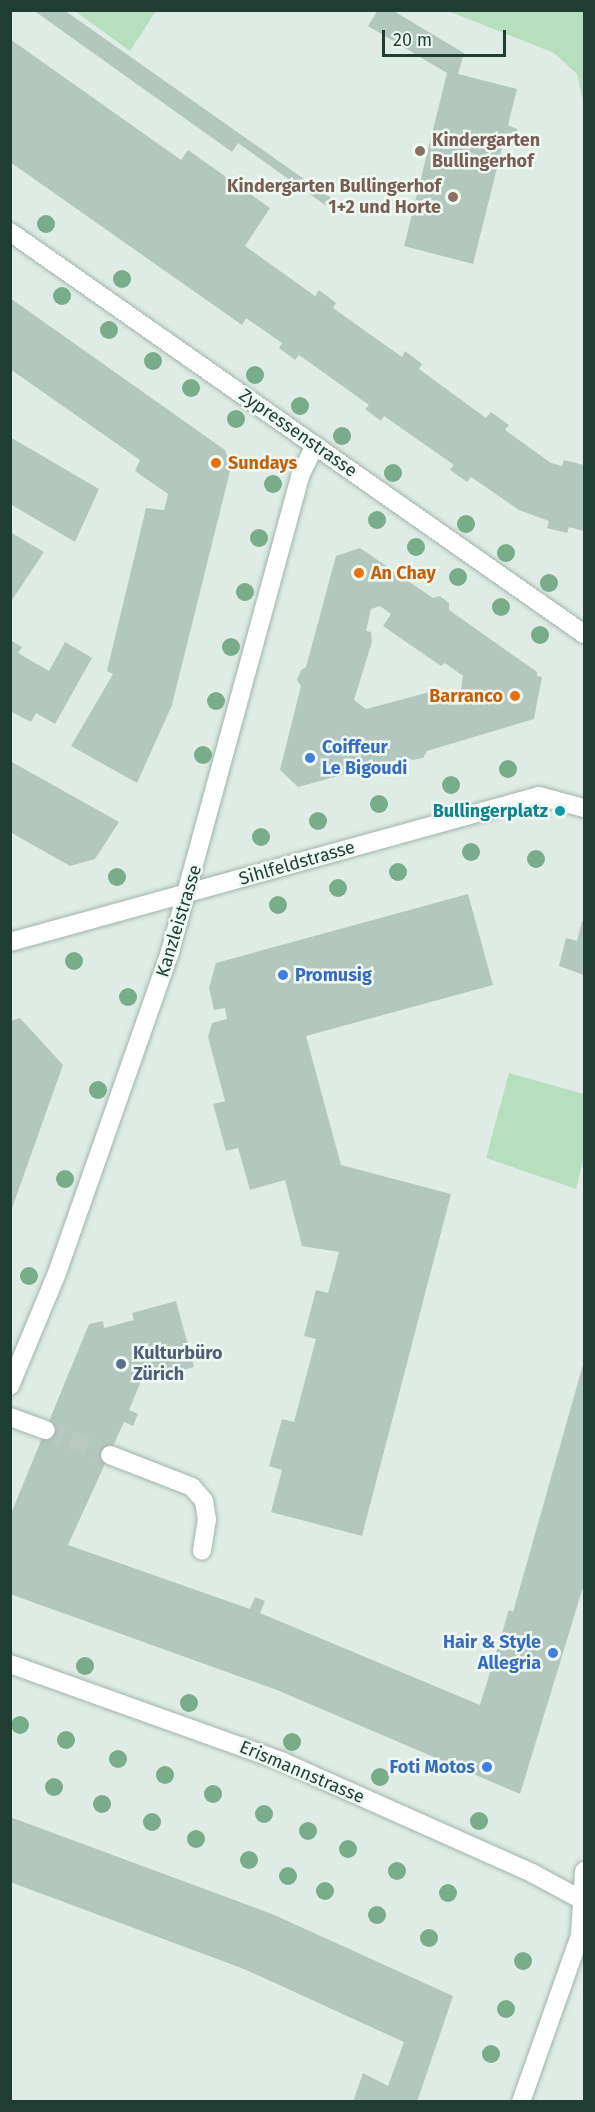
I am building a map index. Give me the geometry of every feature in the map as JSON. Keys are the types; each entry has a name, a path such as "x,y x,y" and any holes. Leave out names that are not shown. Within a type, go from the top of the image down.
{"street":[{"name":"Zypressenstrasse","path":"10,232 585,634"},
{"name":"Kanzleistrasse","path":"10,1386 130,1075 189,894 300,477 315,445"},
{"name":"Sihlfeldstrasse","path":"10,942 539,796 585,808"},
{"path":"10,1417 46,1430"},
{"path":"110,1455 192,1487 204,1501 207,1519 202,1551"},
{"name":"Erismannstrasse","path":"10,1664 283,1762 532,1873 584,1901"},
{"path":"521,2102 580,1935 585,1871"}],"green space":[{"path":"75,11 156,11 130,51"},
{"path":"448,11 584,11 584,105 577,74 554,53"},
{"path":"509,1073 584,1094 584,1157 576,1189 486,1158"}],"building":[{"path":"33,10 64,10 331,198 325,205 238,143 232,152"},
{"name":"Kindergarten Bullingerhof 1+2 und Horte","path":"378,10 392,10 464,53 458,74 517,89 508,125 517,129 519,140 511,148 502,148 473,264 404,246 447,73 368,26"},
{"path":"10,39 181,160 188,150 270,208 245,246 315,296 319,290 336,303 333,308 402,357 405,351 422,364 419,369 486,418 491,412 509,425 505,430 551,463 562,466 564,460 584,465 584,531 569,527 567,533 547,528 549,521 519,510 471,477 467,482 450,470 454,465 384,416 381,421 365,409 369,405 299,355 295,360 279,348 282,343 246,318 242,325 10,162"},
{"path":"10,298 225,450 231,467 172,705 137,783 71,746 113,674 107,671 146,508 164,510 168,494 135,471 140,460 10,369"},
{"path":"10,437 99,489 75,542 10,504"},
{"path":"10,532 44,552 10,603"},
{"path":"360,548 433,598 440,596 449,603 449,610 537,672 537,676 542,677 534,719 427,751 423,758 412,760 407,757 298,787 280,770 301,686 297,680 301,670 306,667 336,556","holes":["380,606 391,614 383,626 441,666 445,663 463,676 461,689 444,694 441,689 366,709 354,700 372,642 371,632 366,631 371,609"]},
{"path":"10,640 22,647 18,653 49,671 65,642 92,658 55,724 36,713 31,722 10,711"},
{"path":"10,761 119,822 95,859 70,866 10,832"},
{"path":"468,894 493,985 306,1036 341,1165 451,1194 362,1536 271,1512 282,1470 269,1466 282,1419 294,1422 316,1339 304,1336 316,1290 328,1293 339,1252 302,1246 285,1180 250,1190 238,1148 226,1151 213,1104 225,1101 208,1037 212,1023 227,1019 225,1008 214,1010 209,988 216,963"},
{"path":"582,921 584,921 584,975 559,966 566,938 577,941"},
{"path":"20,1018 63,1065 11,1211 10,1021"},
{"path":"176,1301 194,1367 141,1381 129,1410 138,1414 133,1426 124,1422 68,1545 250,1609 255,1597 265,1601 260,1613 480,1705 509,1610 513,1612 584,1361 584,1584 520,1794 277,1690 10,1594 10,1516 89,1324 103,1321 104,1328 134,1320 132,1313"},
{"path":"10,1817 272,1914 453,1996 417,2102 353,2102 363,2073 388,2086 404,2042 244,1969 10,1882"}],"tunnel":[{"path":"46,1430 110,1455"}],"place":[{"name":"Kindergarten Bullingerhof","path":"420,151"},
{"name":"Kindergarten Bullingerhof 1+2 und Horte","path":"453,197"},
{"name":"Sundays","path":"216,463"},
{"name":"An Chay","path":"359,573"},
{"name":"Barranco","path":"515,696"},
{"name":"Coiffeur Le Bigoudi","path":"310,758"},
{"name":"Bullingerplatz","path":"560,811"},
{"name":"Promusig","path":"283,975"},
{"name":"Kulturbüro Zürich","path":"121,1364"},
{"name":"Hair & Style Allegria","path":"553,1653"},
{"name":"Foti Motos","path":"487,1767"}]}
